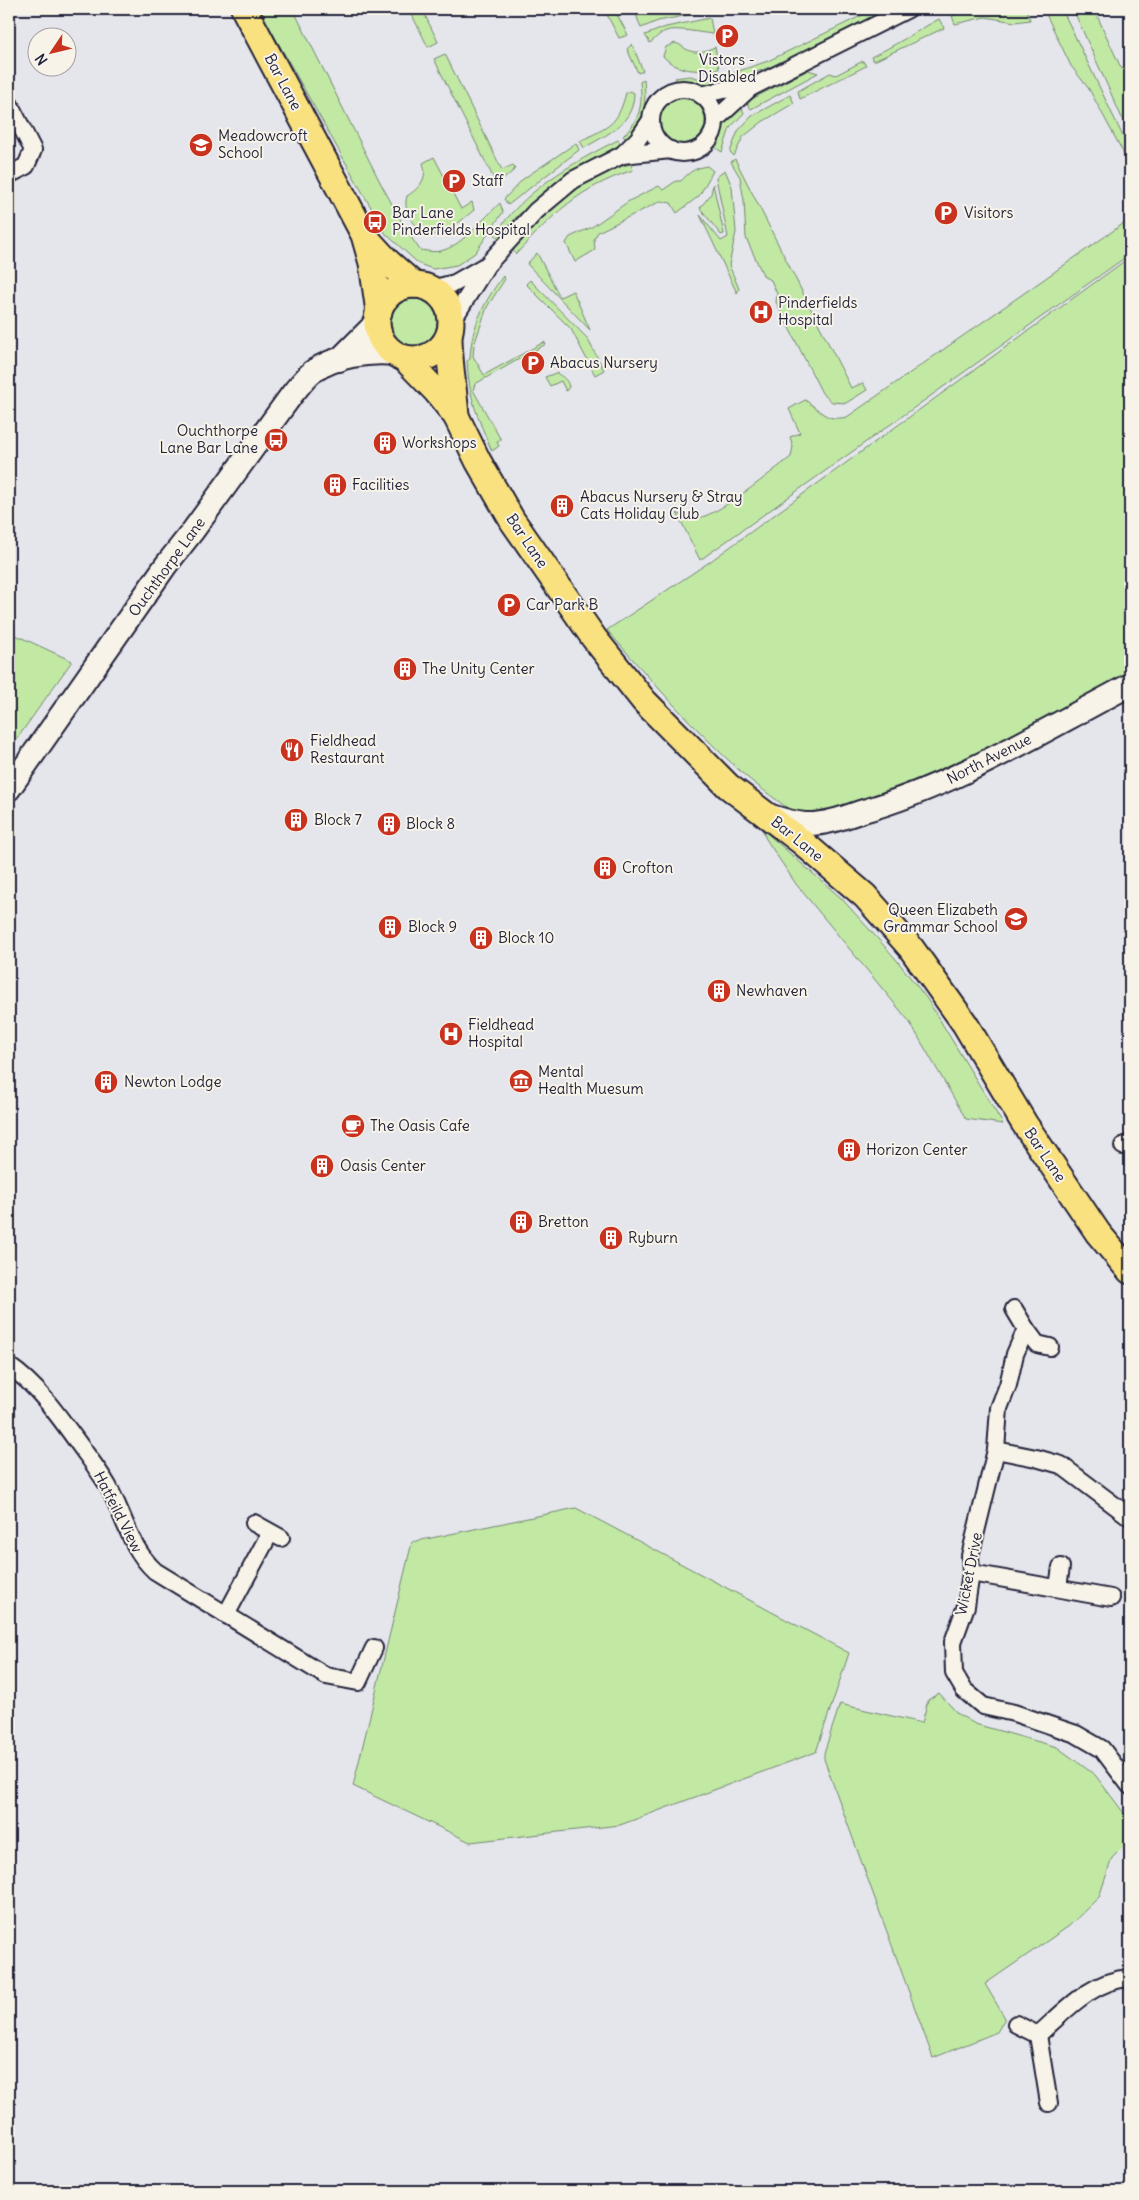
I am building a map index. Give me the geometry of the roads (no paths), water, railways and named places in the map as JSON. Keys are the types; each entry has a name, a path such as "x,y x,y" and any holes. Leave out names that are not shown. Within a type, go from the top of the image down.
{"main road":[{"name":"Bar Lane","path":"244,9 364,235 372,263 378,315"},
{"name":"Bar Lane","path":"364,235 389,263 422,287"},
{"path":"422,287 445,302 450,312 450,329 441,347 429,356 415,359 400,356 384,343 378,332 378,315 382,304 399,288 422,287"},
{"name":"Bar Lane","path":"450,329 450,367 456,416"},
{"name":"Bar Lane","path":"400,356 436,391 456,416 478,461 512,520 594,638 644,701 728,786 822,858 865,896 911,948 965,1024 1024,1123 1092,1225 1130,1271"}],"street":[{"path":"715,120 750,88 908,9"},
{"path":"701,95 723,90 750,88"},
{"path":"450,329 487,264 536,211 573,180 622,155 638,140 652,120 656,106 667,94 682,90 692,91 701,95 711,106 715,120 712,134 704,146 689,152 671,150 622,155"},
{"path":"9,103 32,150 26,166 9,175"},
{"path":"652,120 656,138 671,150"},
{"path":"422,287 455,283 487,264"},
{"name":"Ouchthorpe Lane","path":"339,360 371,328 378,315"},
{"name":"Ouchthorpe Lane","path":"9,789 166,565 293,393 312,372 339,360 380,353 400,356"},
{"name":"North Avenue","path":"765,813 786,821 804,824 841,818 894,803 934,788 1130,685"},
{"path":"822,858 822,847 825,837 832,826 841,818"},
{"path":"1014,1309 1037,1344 1050,1347"},
{"name":"Wicket Drive","path":"1026,1329 1015,1354 1008,1385 999,1408 996,1450 970,1556 971,1573 966,1606 952,1642 954,1673 964,1690 983,1706 1014,1713 1076,1734 1102,1749 1129,1781"},
{"name":"Hatfeild View","path":"9,1366 31,1382 70,1431 108,1485 134,1545 143,1560 155,1571 326,1676 358,1682 374,1648"},
{"path":"996,1450 1061,1465 1130,1517"},
{"path":"226,1615 275,1536 254,1523"},
{"path":"1058,1587 1061,1567"},
{"path":"971,1573 1058,1587 1111,1598"},
{"path":"1038,2035 1088,1991 1118,1978 1130,1978"},
{"path":"1016,2024 1038,2035"},
{"path":"1038,2035 1049,2104"}],"place":[{"name":"Vistors - Disabled","path":"727,36"},
{"name":"Meadowcroft School","path":"201,145"},
{"name":"Staff","path":"454,181"},
{"name":"Visitors","path":"946,213"},
{"name":"Bar Lane Pinderfields Hospital","path":"375,222"},
{"name":"Pinderfields Hospital","path":"761,312"},
{"name":"Abacus Nursery","path":"533,363"},
{"name":"Ouchthorpe Lane Bar Lane","path":"276,440"},
{"name":"Workshops","path":"385,443"},
{"name":"Facilities","path":"335,485"},
{"name":"Abacus Nursery & Stray Cats Holiday Club","path":"562,506"},
{"name":"Car Park B","path":"509,605"},
{"name":"The Unity Center","path":"405,669"},
{"name":"Fieldhead Restaurant","path":"292,750"},
{"name":"Block 7","path":"296,820"},
{"name":"Block 8","path":"389,824"},
{"name":"Crofton","path":"605,868"},
{"name":"Queen Elizabeth Grammar School","path":"1016,919"},
{"name":"Block 9","path":"390,927"},
{"name":"Block 10","path":"481,938"},
{"name":"Newhaven","path":"719,991"},
{"name":"Fieldhead Hospital","path":"451,1034"},
{"name":"Mental Health Muesum","path":"521,1081"},
{"name":"Newton Lodge","path":"106,1082"},
{"name":"The Oasis Cafe","path":"353,1126"},
{"name":"Horizon Center","path":"849,1150"},
{"name":"Oasis Center","path":"322,1166"},
{"name":"Bretton","path":"521,1222"},
{"name":"Ryburn","path":"611,1238"}]}
